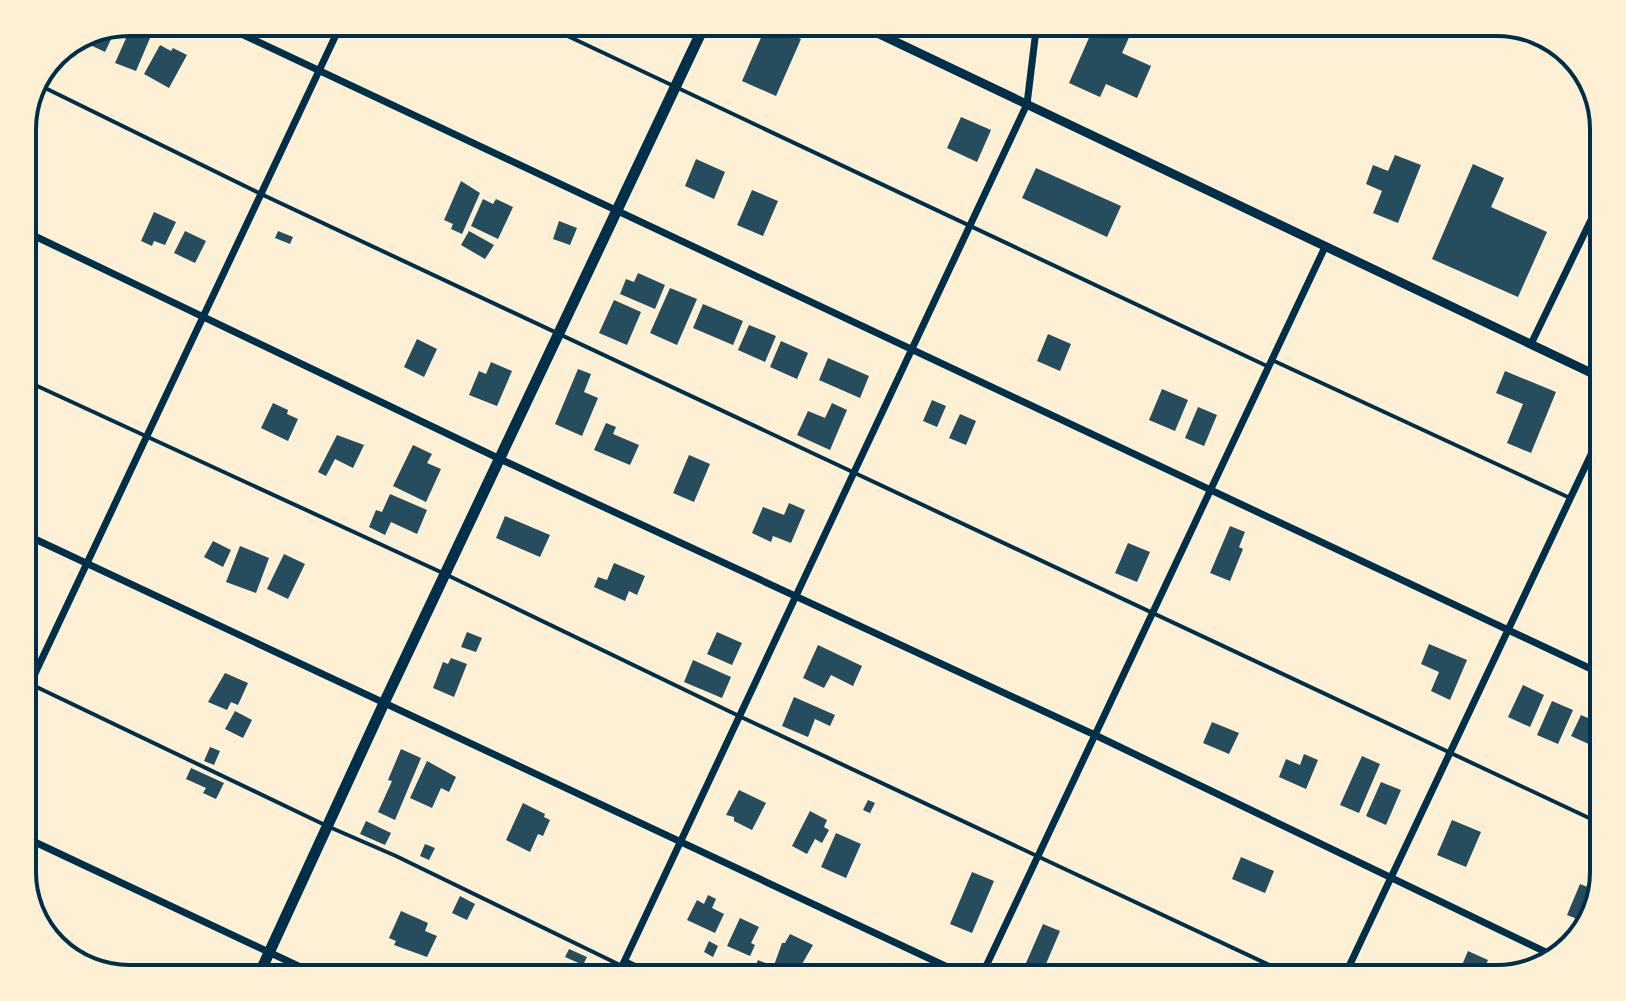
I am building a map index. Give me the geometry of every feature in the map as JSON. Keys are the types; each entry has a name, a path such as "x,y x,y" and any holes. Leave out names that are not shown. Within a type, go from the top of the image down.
{"main road":[{"path":"263,965 699,36"}],"street":[{"path":"245,36 1590,668"},
{"path":"36,663 87,564 335,36"},
{"path":"884,36 1590,372"},
{"path":"623,963 1027,104 1035,36"},
{"path":"1531,344 1590,222"},
{"path":"36,237 500,459 1095,735 1545,952"},
{"path":"987,965 1325,247"},
{"path":"1350,965 1590,456"},
{"path":"36,540 943,965"},
{"path":"36,843 296,965"}],"lane":[{"path":"568,36 1270,364 1570,498"},
{"path":"46,88 261,194 853,474 1590,818"},
{"path":"36,385 445,574 1269,965"},
{"path":"36,687 628,965"}],"building":[{"path":"127,36 150,38 136,71 115,63"},
{"path":"762,36 794,36 801,39 776,96 742,81"},
{"path":"1090,36 1130,36 1122,53 1151,66 1137,98 1106,84 1100,97 1069,83"},
{"path":"112,38 105,52 90,45"},
{"path":"160,45 187,55 169,88 144,74"},
{"path":"961,117 991,130 977,162 947,148"},
{"path":"1395,155 1421,165 1398,223 1373,213 1382,191 1366,184 1373,165 1388,171"},
{"path":"696,159 725,172 714,199 685,186"},
{"path":"1473,164 1504,178 1491,207 1547,232 1518,297 1432,259"},
{"path":"1036,168 1121,206 1107,237 1022,198"},
{"path":"461,181 480,193 462,234 451,229 453,224 444,220"},
{"path":"752,190 778,201 763,236 737,225"},
{"path":"483,199 493,204 496,199 513,207 498,239 471,226"},
{"path":"154,212 176,222 165,245 154,241 152,246 141,241"},
{"path":"559,221 577,228 570,245 553,239"},
{"path":"185,231 206,241 195,263 174,253"},
{"path":"278,231 293,237 290,244 275,238"},
{"path":"469,231 494,245 485,259 461,245"},
{"path":"638,273 665,285 655,309 620,294 626,279 634,282"},
{"path":"670,288 697,299 677,345 650,333"},
{"path":"614,300 641,312 627,345 599,333"},
{"path":"703,304 743,321 733,345 693,328"},
{"path":"749,325 776,336 765,362 738,350"},
{"path":"1048,334 1071,344 1060,371 1037,361"},
{"path":"417,339 437,349 424,377 404,367"},
{"path":"781,341 808,353 797,379 770,367"},
{"path":"828,358 869,376 860,398 819,380"},
{"path":"491,362 512,371 497,406 469,395 479,371 486,374"},
{"path":"578,369 591,374 584,392 598,398 582,436 555,424"},
{"path":"1505,371 1556,392 1531,453 1507,443 1523,404 1496,393"},
{"path":"1162,389 1188,400 1175,431 1149,420"},
{"path":"932,400 946,406 937,427 923,421"},
{"path":"273,403 298,419 288,441 261,428"},
{"path":"832,403 847,410 830,450 797,435 808,411 825,418"},
{"path":"1198,407 1217,415 1204,446 1185,438"},
{"path":"960,414 976,421 966,445 949,438"},
{"path":"606,423 616,427 613,434 639,445 630,465 594,450"},
{"path":"337,435 364,445 353,468 335,459 326,476 318,472"},
{"path":"413,445 432,454 427,463 441,469 426,502 393,486"},
{"path":"689,455 710,464 694,502 673,493"},
{"path":"390,494 427,510 417,534 391,522 385,535 369,527 376,510 382,512"},
{"path":"789,503 805,510 791,543 773,536 771,542 752,533 763,507 784,515"},
{"path":"505,516 550,535 540,557 496,538"},
{"path":"1230,526 1245,532 1239,547 1243,549 1230,581 1210,573"},
{"path":"213,541 231,550 223,567 204,557"},
{"path":"1128,543 1150,552 1137,582 1115,573"},
{"path":"240,546 269,558 256,593 226,582"},
{"path":"284,554 305,564 288,599 267,589"},
{"path":"614,563 645,576 637,595 629,591 625,601 594,587 598,577 607,580"},
{"path":"467,632 482,638 476,652 461,647"},
{"path":"717,632 742,643 732,665 707,654"},
{"path":"1429,644 1467,660 1450,700 1431,691 1439,672 1421,664"},
{"path":"818,645 862,666 853,686 831,675 824,688 803,678"},
{"path":"451,658 467,664 454,697 433,688 443,662 448,664"},
{"path":"693,660 731,677 722,698 684,682"},
{"path":"225,673 248,683 238,705 231,702 227,710 208,702"},
{"path":"1523,685 1544,695 1530,727 1508,717"},
{"path":"794,697 835,715 830,726 815,719 808,737 782,726"},
{"path":"1552,701 1573,710 1558,744 1537,735"},
{"path":"235,711 252,720 243,738 225,729"},
{"path":"1581,715 1590,719 1590,745 1571,736"},
{"path":"1212,722 1239,733 1229,754 1203,743"},
{"path":"210,747 220,751 214,765 204,761"},
{"path":"401,749 421,758 395,820 378,812 392,781 388,780"},
{"path":"1304,754 1318,760 1306,789 1279,777 1286,759 1300,765"},
{"path":"1362,756 1380,764 1359,813 1340,805"},
{"path":"427,761 456,777 449,792 441,788 432,808 410,798"},
{"path":"191,768 224,783 216,799 203,793 206,788 186,779"},
{"path":"1381,782 1401,790 1386,825 1366,816"},
{"path":"739,790 766,803 752,830 726,815"},
{"path":"868,800 875,803 870,813 863,810"},
{"path":"523,803 545,814 544,817 550,820 543,836 538,834 530,852 506,840"},
{"path":"810,811 827,820 824,827 829,830 822,843 815,839 807,854 792,846"},
{"path":"1452,820 1481,832 1466,867 1437,855"},
{"path":"366,821 391,833 385,845 360,834"},
{"path":"836,833 861,844 846,878 821,867"},
{"path":"425,844 435,848 429,860 420,856"},
{"path":"1241,857 1274,871 1265,893 1232,879"},
{"path":"972,872 994,881 972,933 950,924"},
{"path":"1580,884 1588,887 1578,919 1567,915"},
{"path":"708,895 716,899 712,908 724,914 715,933 687,920 697,900 704,904"},
{"path":"460,896 475,904 467,920 452,913"},
{"path":"401,911 428,923 425,931 437,936 427,957 394,945 396,941 389,938"},
{"path":"740,918 759,927 751,943 755,945 750,956 727,946"},
{"path":"1043,924 1060,931 1046,965 1026,963"},
{"path":"790,934 813,945 801,965 774,965 782,943"},
{"path":"709,941 718,946 713,957 704,952"},
{"path":"569,949 587,957 583,965 565,957"},
{"path":"1468,951 1488,960 1486,965 1462,965"}]}
